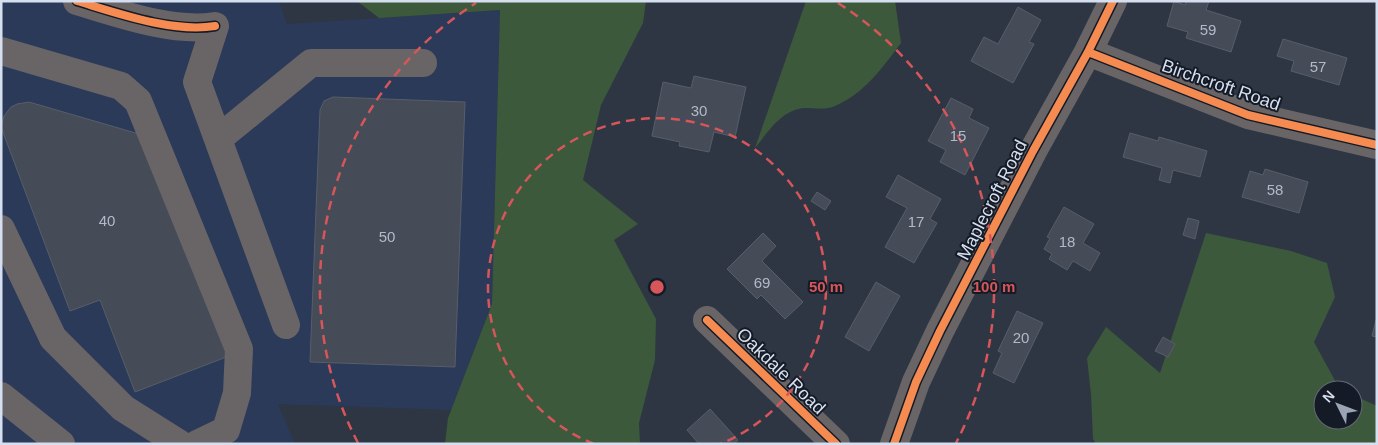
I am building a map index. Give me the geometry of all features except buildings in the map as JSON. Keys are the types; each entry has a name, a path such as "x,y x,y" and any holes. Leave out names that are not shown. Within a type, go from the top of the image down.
{"street":[{"path":"77,1 120,7 167,24 200,28 215,26 197,82 286,325"},
{"name":"Maplecroft Road","path":"894,444 916,382 940,331 1033,151 1088,52 1113,1"},
{"path":"1,51 121,86 138,101 239,349 237,393 226,430 197,444"},
{"name":"Birchcroft Road","path":"1088,52 1248,115 1377,145"},
{"path":"218,139 311,63 423,63"},
{"path":"1,229 52,338 123,408 180,444"},
{"name":"Oakdale Road","path":"707,320 836,444"},
{"path":"1,396 61,444"}],"shaded area":[{"path":"1,1 279,1 287,24 500,10 492,304 451,410 278,404 295,444 1,444"}],"green space":[{"path":"357,1 646,1 643,23 601,105 583,180 638,224 614,240 656,319 655,360 639,423 640,444 445,444 448,418 492,304 500,10 379,18"},
{"path":"806,1 895,1 901,43 872,79 855,94 832,107 805,108 789,112 776,122 755,148"},
{"path":"1206,233 1291,251 1327,263 1335,297 1314,342 1335,380 1313,380 1313,430 1363,430 1363,400 1377,406 1377,444 1096,444 1093,439 1087,358 1106,327 1160,373"}],"cycle path":[{"path":"77,1 145,21 181,27 215,26"},
{"path":"894,444 916,382 940,331 1033,151 1088,52 1113,1"},
{"path":"1088,52 1248,115 1377,145"},
{"path":"707,320 836,444"}]}
